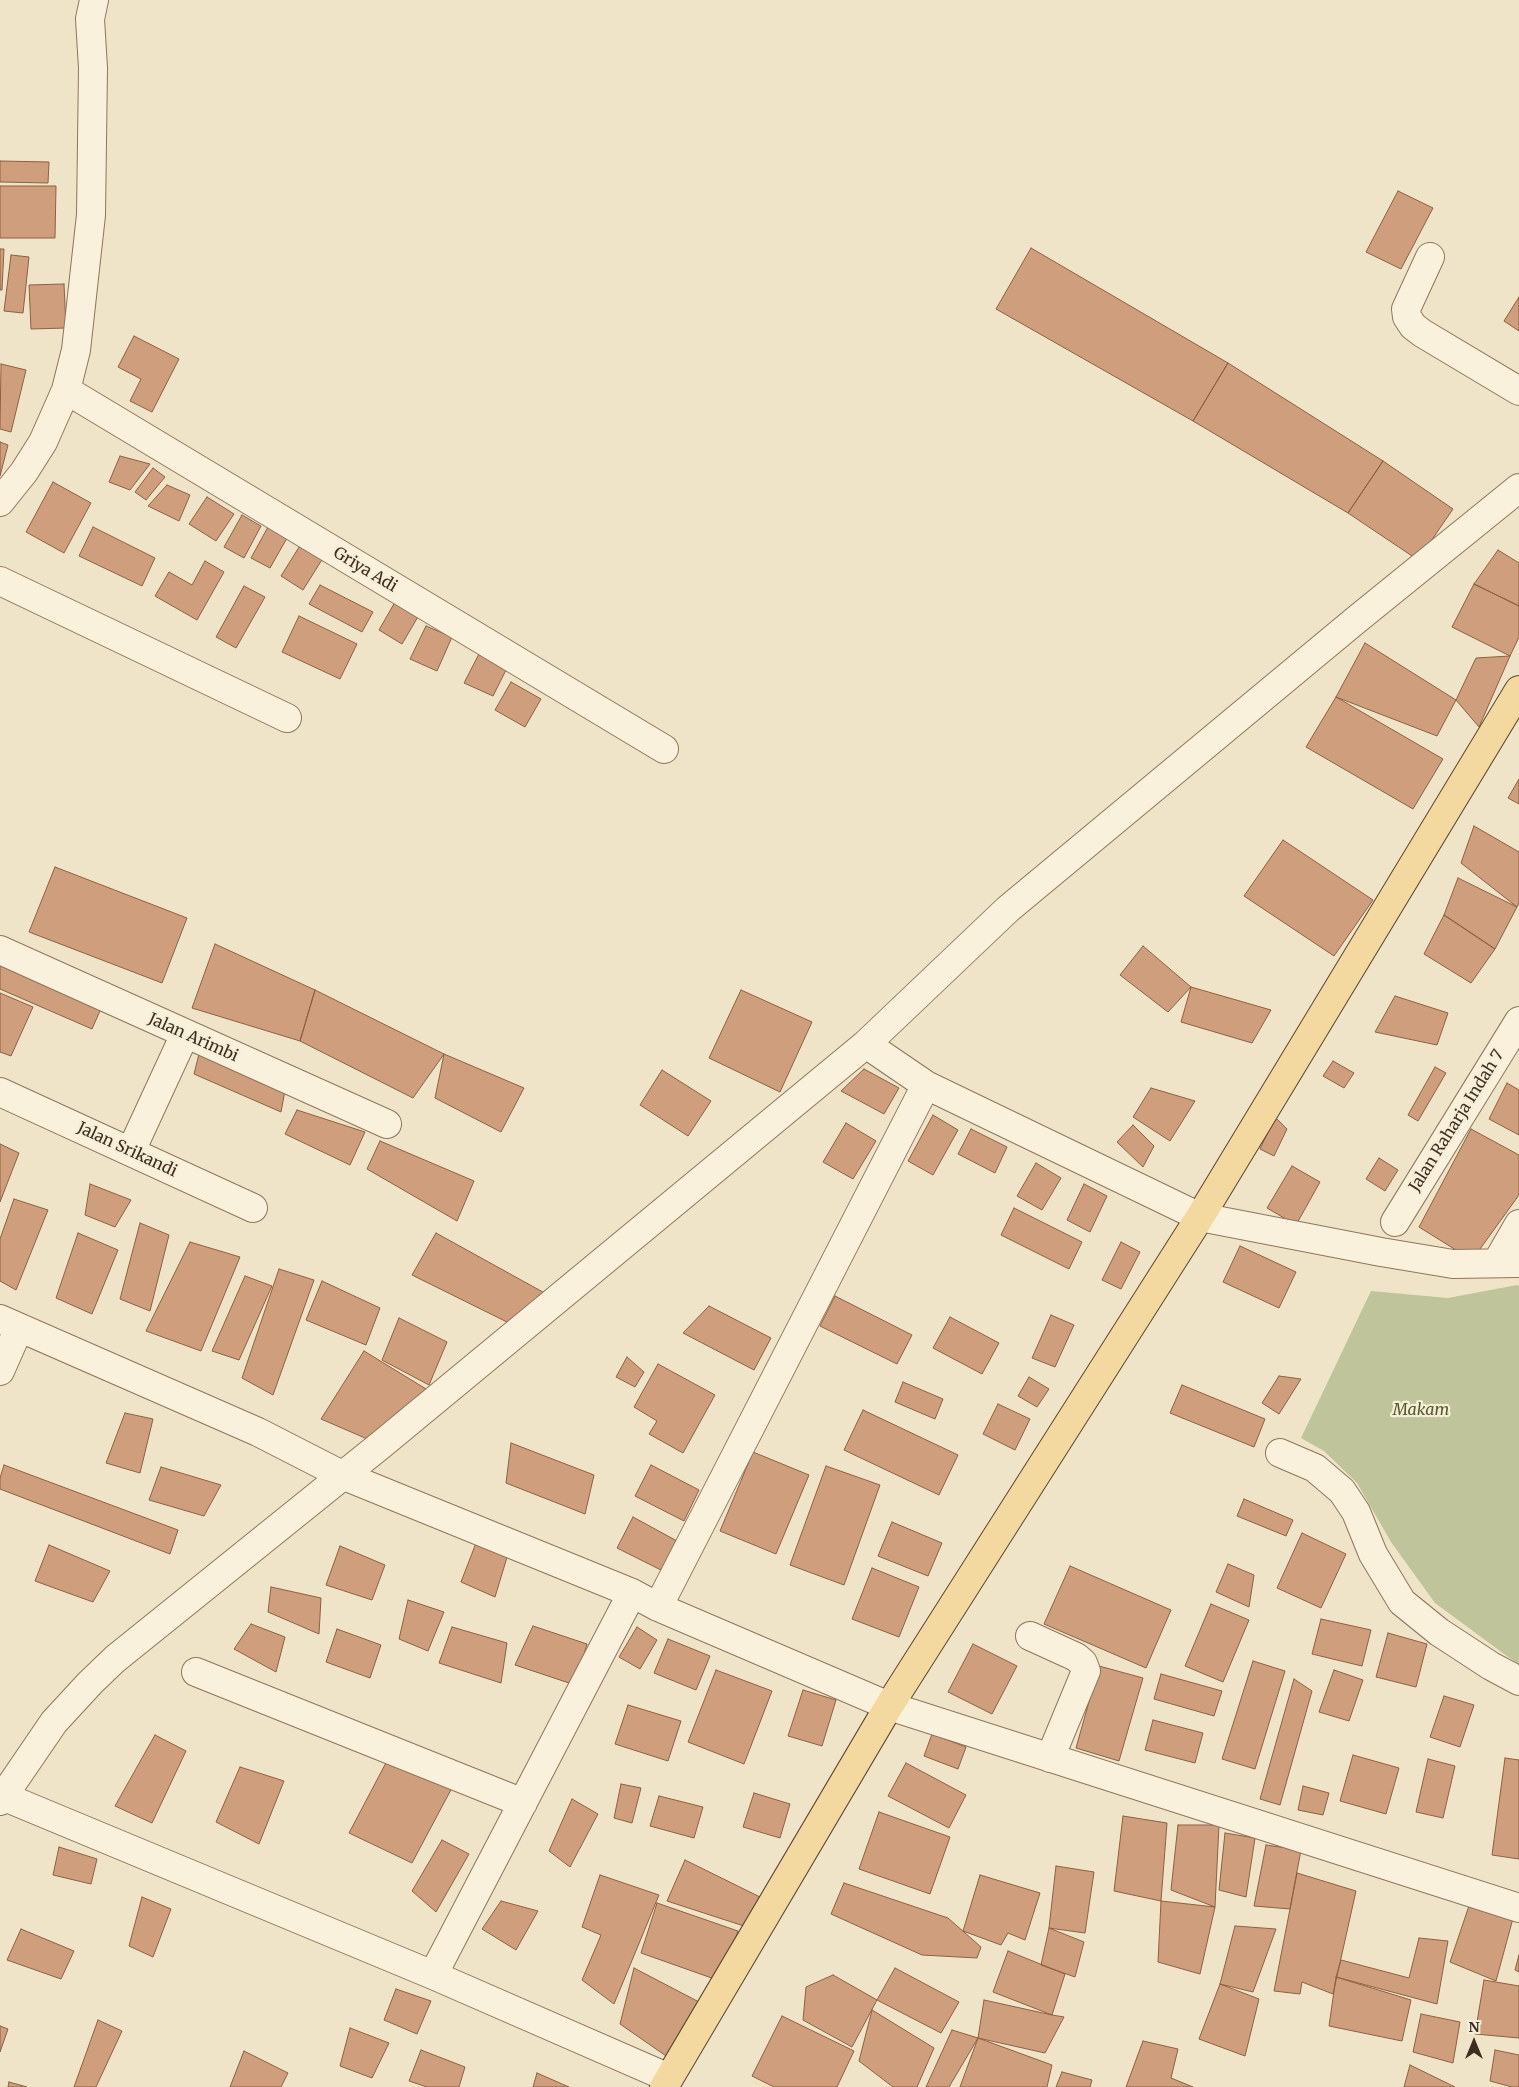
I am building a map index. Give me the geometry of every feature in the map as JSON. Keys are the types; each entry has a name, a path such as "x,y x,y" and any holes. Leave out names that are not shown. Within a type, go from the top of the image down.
{"main road":[{"path":"666,2083 889,1706 1200,1216 1518,694"}],"street":[{"path":"0,502 24,472 42,442 66,390 76,350 91,215 93,68 90,19 94,0"},
{"path":"1430,257 1406,310 1407,317 1413,326 1422,333 1519,391"},
{"name":"Griya Adi","path":"66,390 664,749"},
{"path":"666,2083 433,1975 1,1798 54,1722 108,1665 866,1044 1008,909 1519,488"},
{"path":"0,581 287,718"},
{"name":"Jalan Arimbi","path":"0,950 387,1124"},
{"name":"Jalan Raharja Indah 7","path":"1395,1222 1519,1021"},
{"path":"131,1151 186,1034"},
{"path":"866,1044 926,1085 1200,1216 1381,1252 1453,1264 1508,1262 1519,1224"},
{"path":"658,1607 926,1085"},
{"name":"Jalan Srikandi","path":"0,1092 253,1208"},
{"path":"0,1370 9,1324 258,1432 342,1475 632,1593 658,1607 889,1706 1519,1908"},
{"path":"1280,1453 1315,1468 1342,1491 1356,1512 1373,1554 1402,1602 1439,1632 1491,1666 1519,1681"},
{"path":"433,1975 632,1593"},
{"path":"1030,1636 1083,1662 1086,1671 1050,1758"},
{"path":"196,1672 523,1803"}],"green space":[{"name":"Makam","path":"1519,1286 1519,1665 1435,1603 1391,1542 1357,1483 1324,1451 1301,1438 1371,1291 1448,1298"}],"building":[{"path":"0,161 49,162 48,183 0,182"},
{"path":"0,186 56,186 55,238 0,238"},
{"path":"1398,191 1433,208 1401,269 1366,252"},
{"path":"1031,248 1228,363 1193,421 996,309"},
{"path":"0,249 4,249 2,290 0,290"},
{"path":"11,255 29,257 23,313 4,311"},
{"path":"64,284 66,328 31,329 29,285"},
{"path":"1519,297 1519,331 1504,321"},
{"path":"134,336 179,359 152,412 130,401 141,379 118,367"},
{"path":"1228,363 1383,461 1348,513 1193,421"},
{"path":"1,364 26,370 11,432 0,429"},
{"path":"0,442 8,445 0,476"},
{"path":"120,456 150,464 130,490 109,482"},
{"path":"1383,461 1453,509 1418,560 1348,513"},
{"path":"153,468 165,477 146,500 135,492"},
{"path":"53,482 91,503 64,553 26,532"},
{"path":"167,485 190,495 179,521 148,506"},
{"path":"207,497 234,514 216,541 189,524"},
{"path":"242,515 261,526 244,558 224,547"},
{"path":"93,527 155,558 142,586 79,556"},
{"path":"268,527 287,538 270,568 251,558"},
{"path":"301,544 323,558 303,590 281,576"},
{"path":"1498,550 1519,563 1519,606 1474,584"},
{"path":"205,561 224,572 197,620 155,596 169,572 192,585"},
{"path":"1474,584 1519,606 1519,637 1510,656 1452,627"},
{"path":"320,585 373,612 362,632 309,604"},
{"path":"244,586 265,597 236,648 216,637"},
{"path":"395,602 419,615 402,644 379,630"},
{"path":"299,616 357,644 340,679 282,652"},
{"path":"426,626 452,637 437,671 410,659"},
{"path":"1365,643 1456,700 1437,736 1336,697"},
{"path":"480,652 508,666 493,696 464,683"},
{"path":"1510,656 1479,727 1456,700 1476,658"},
{"path":"511,682 541,699 525,727 495,710"},
{"path":"1336,697 1443,759 1413,809 1306,747"},
{"path":"1519,779 1519,804 1508,798"},
{"path":"1474,826 1519,852 1519,903 1517,907 1461,863"},
{"path":"1283,840 1373,900 1334,956 1244,896"},
{"path":"55,867 187,918 162,983 29,932"},
{"path":"1458,878 1517,907 1495,949 1444,915"},
{"path":"1444,915 1495,949 1471,983 1424,954"},
{"path":"215,944 315,990 300,1041 192,1008"},
{"path":"1143,946 1191,987 1168,1012 1120,975"},
{"path":"2,960 103,1004 92,1029 0,989 0,965"},
{"path":"1191,987 1271,1010 1252,1043 1181,1022"},
{"path":"315,990 444,1054 413,1098 300,1041"},
{"path":"741,990 812,1022 780,1092 709,1058"},
{"path":"0,993 33,1007 11,1056 0,1052"},
{"path":"1395,996 1448,1013 1437,1045 1375,1032"},
{"path":"200,1050 286,1085 281,1112 194,1074"},
{"path":"444,1054 524,1088 501,1132 435,1098"},
{"path":"1333,1061 1354,1073 1344,1088 1323,1076"},
{"path":"1435,1067 1446,1073 1418,1121 1408,1115"},
{"path":"864,1069 899,1088 884,1114 841,1091"},
{"path":"662,1070 711,1101 688,1136 640,1105"},
{"path":"1507,1083 1519,1090 1519,1135 1489,1119"},
{"path":"1151,1088 1195,1101 1170,1141 1133,1117"},
{"path":"297,1110 365,1132 350,1165 285,1134"},
{"path":"933,1115 958,1130 933,1175 908,1161"},
{"path":"1275,1117 1287,1129 1274,1156 1260,1149"},
{"path":"846,1123 876,1141 853,1179 823,1162"},
{"path":"1133,1125 1154,1146 1143,1167 1117,1142"},
{"path":"971,1129 1007,1147 995,1173 958,1154"},
{"path":"1471,1129 1519,1155 1519,1195 1472,1260 1419,1227"},
{"path":"380,1141 474,1181 457,1221 367,1169"},
{"path":"0,1144 19,1153 0,1202"},
{"path":"1379,1158 1398,1170 1385,1191 1366,1179"},
{"path":"1036,1163 1061,1178 1042,1210 1017,1196"},
{"path":"1292,1166 1320,1182 1296,1225 1267,1208"},
{"path":"90,1184 131,1200 115,1227 85,1215"},
{"path":"1084,1184 1107,1196 1090,1232 1067,1220"},
{"path":"14,1199 48,1210 16,1290 0,1281 0,1239"},
{"path":"1014,1208 1082,1242 1069,1269 1001,1235"},
{"path":"140,1223 169,1235 150,1311 120,1299"},
{"path":"78,1233 118,1250 92,1314 56,1298"},
{"path":"436,1233 550,1296 513,1325 412,1275"},
{"path":"190,1242 240,1257 201,1351 146,1331"},
{"path":"1121,1242 1140,1252 1121,1289 1102,1280"},
{"path":"1240,1246 1296,1272 1279,1308 1223,1282"},
{"path":"279,1269 314,1280 273,1395 242,1378"},
{"path":"245,1276 272,1286 239,1360 212,1351"},
{"path":"322,1281 380,1308 366,1345 306,1320"},
{"path":"835,1296 912,1335 897,1364 820,1326"},
{"path":"709,1306 771,1338 754,1370 683,1333"},
{"path":"1051,1315 1074,1325 1055,1367 1032,1358"},
{"path":"950,1317 999,1343 982,1374 933,1348"},
{"path":"399,1318 447,1342 429,1385 382,1360"},
{"path":"364,1351 431,1392 372,1441 321,1419"},
{"path":"627,1357 644,1372 635,1387 616,1377"},
{"path":"658,1364 715,1395 683,1453 649,1434 657,1421 634,1407"},
{"path":"1279,1376 1301,1379 1279,1414 1262,1403"},
{"path":"1029,1377 1049,1389 1037,1407 1018,1396"},
{"path":"903,1382 943,1399 935,1419 895,1402"},
{"path":"1182,1385 1265,1419 1254,1447 1170,1413"},
{"path":"998,1404 1030,1419 1015,1450 983,1434"},
{"path":"863,1410 958,1455 939,1495 844,1450"},
{"path":"125,1413 153,1419 140,1473 106,1463"},
{"path":"511,1443 594,1475 585,1514 506,1483"},
{"path":"753,1452 809,1475 776,1554 720,1531"},
{"path":"4,1465 178,1530 170,1554 0,1489 0,1478"},
{"path":"651,1465 699,1490 684,1521 635,1496"},
{"path":"826,1466 880,1485 844,1585 790,1565"},
{"path":"161,1467 221,1485 204,1516 149,1500"},
{"path":"1244,1499 1293,1520 1286,1536 1237,1516"},
{"path":"633,1517 677,1541 661,1570 617,1548"},
{"path":"892,1522 942,1543 928,1576 878,1556"},
{"path":"1302,1533 1346,1554 1321,1608 1277,1588"},
{"path":"476,1543 508,1554 495,1597 461,1582"},
{"path":"49,1545 110,1571 93,1602 35,1581"},
{"path":"340,1546 385,1565 372,1600 326,1585"},
{"path":"1228,1564 1254,1575 1249,1607 1216,1592"},
{"path":"1070,1566 1171,1610 1146,1668 1044,1624"},
{"path":"872,1568 919,1587 899,1637 852,1619"},
{"path":"271,1587 321,1598 319,1634 268,1612"},
{"path":"408,1600 444,1612 428,1651 399,1639"},
{"path":"1211,1604 1249,1620 1223,1682 1185,1666"},
{"path":"1321,1619 1371,1630 1362,1666 1312,1654"},
{"path":"251,1624 285,1637 276,1672 234,1649"},
{"path":"533,1626 587,1644 575,1685 515,1665"},
{"path":"452,1627 507,1643 501,1683 439,1663"},
{"path":"637,1627 657,1640 640,1669 619,1657"},
{"path":"337,1629 381,1645 370,1678 326,1662"},
{"path":"1388,1633 1427,1644 1416,1687 1376,1677"},
{"path":"668,1639 710,1656 696,1690 654,1673"},
{"path":"973,1644 1017,1666 992,1714 948,1692"},
{"path":"1253,1661 1285,1671 1255,1769 1222,1759"},
{"path":"1099,1666 1143,1678 1119,1761 1076,1748"},
{"path":"716,1670 772,1691 744,1764 688,1742"},
{"path":"1334,1670 1363,1680 1349,1721 1319,1712"},
{"path":"1161,1674 1222,1691 1214,1716 1154,1699"},
{"path":"1294,1679 1312,1691 1280,1805 1260,1799"},
{"path":"803,1690 836,1700 822,1746 788,1736"},
{"path":"1444,1696 1474,1705 1460,1747 1430,1737"},
{"path":"628,1705 681,1721 668,1761 615,1744"},
{"path":"1153,1720 1203,1733 1195,1763 1145,1750"},
{"path":"932,1734 966,1747 958,1769 924,1756"},
{"path":"155,1735 186,1751 152,1823 115,1806"},
{"path":"1353,1755 1399,1768 1386,1814 1340,1801"},
{"path":"1505,1758 1519,1760 1519,1859 1492,1855"},
{"path":"388,1759 454,1784 412,1863 349,1833"},
{"path":"1428,1759 1455,1766 1443,1818 1416,1812"},
{"path":"906,1763 966,1795 949,1828 888,1796"},
{"path":"240,1767 284,1781 259,1844 216,1822"},
{"path":"621,1784 641,1788 632,1823 614,1818"},
{"path":"1303,1786 1329,1793 1323,1815 1298,1810"},
{"path":"754,1793 790,1804 780,1838 743,1827"},
{"path":"659,1796 703,1807 694,1838 650,1826"},
{"path":"572,1799 598,1814 570,1867 549,1851"},
{"path":"879,1812 950,1837 930,1894 859,1869"},
{"path":"1123,1816 1167,1823 1161,1901 1114,1891"},
{"path":"1178,1825 1219,1825 1215,1907 1171,1890"},
{"path":"1225,1833 1255,1838 1246,1897 1219,1890"},
{"path":"442,1840 469,1854 436,1912 412,1891"},
{"path":"1266,1845 1301,1850 1290,1909 1254,1906"},
{"path":"59,1847 97,1859 91,1884 53,1875"},
{"path":"685,1860 760,1897 747,1927 667,1901"},
{"path":"1056,1866 1094,1872 1085,1933 1049,1928"},
{"path":"1297,1873 1356,1891 1333,1994 1302,1982 1300,1994 1274,1991"},
{"path":"600,1875 659,1895 614,2004 582,1980 601,1935 582,1927"},
{"path":"980,1875 1040,1893 1025,1940 1008,1933 1001,1945 963,1931"},
{"path":"844,1883 948,1918 981,1947 977,1958 922,1955 831,1914"},
{"path":"142,1897 171,1909 153,1957 129,1946"},
{"path":"1472,1897 1515,1911 1496,1981 1450,1962"},
{"path":"501,1901 538,1911 516,1950 482,1929"},
{"path":"1161,1901 1215,1907 1200,1974 1158,1962"},
{"path":"657,1903 738,1931 723,1982 641,1953"},
{"path":"1235,1926 1276,1929 1253,1992 1220,1984"},
{"path":"1049,1928 1084,1942 1075,1977 1041,1965"},
{"path":"21,1929 74,1951 61,1979 7,1960"},
{"path":"1419,1938 1448,1941 1437,2004 1336,1977 1341,1960 1409,1978"},
{"path":"1008,1951 1065,1974 1052,2015 993,1992"},
{"path":"1519,1955 1519,1972 1515,1970"},
{"path":"634,1968 699,2002 669,2058 620,2024"},
{"path":"895,1968 959,2002 941,2033 877,2000"},
{"path":"833,1975 877,2000 852,2047 803,2020 806,1987"},
{"path":"1336,1977 1411,2000 1402,2041 1329,2026"},
{"path":"1484,1980 1519,1986 1519,2038 1475,2034"},
{"path":"1220,1984 1259,1999 1245,2056 1199,2039"},
{"path":"396,1989 431,2001 417,2034 384,2020"},
{"path":"984,2000 1064,2017 1045,2053 978,2038"},
{"path":"872,2010 934,2048 917,2087 893,2087 859,2061"},
{"path":"1421,2014 1460,2022 1453,2063 1413,2052"},
{"path":"782,2016 854,2051 837,2087 774,2087 752,2076"},
{"path":"98,2020 122,2031 96,2087 74,2087"},
{"path":"0,2026 8,2029 0,2052"},
{"path":"350,2028 389,2043 372,2078 340,2066"},
{"path":"952,2030 978,2038 949,2087 926,2087"},
{"path":"978,2038 1052,2065 1047,2087 960,2087"},
{"path":"1143,2041 1178,2049 1171,2078 1193,2087 1126,2087"},
{"path":"421,2050 465,2067 459,2087 427,2087 409,2081"},
{"path":"1495,2050 1519,2055 1519,2087 1490,2081"},
{"path":"244,2051 288,2073 281,2087 230,2087"},
{"path":"1410,2065 1455,2087 1404,2087"},
{"path":"1062,2072 1092,2080 1090,2087 1056,2087"},
{"path":"537,2073 569,2087 533,2087"},
{"path":"9,2082 27,2087 8,2087"}]}
